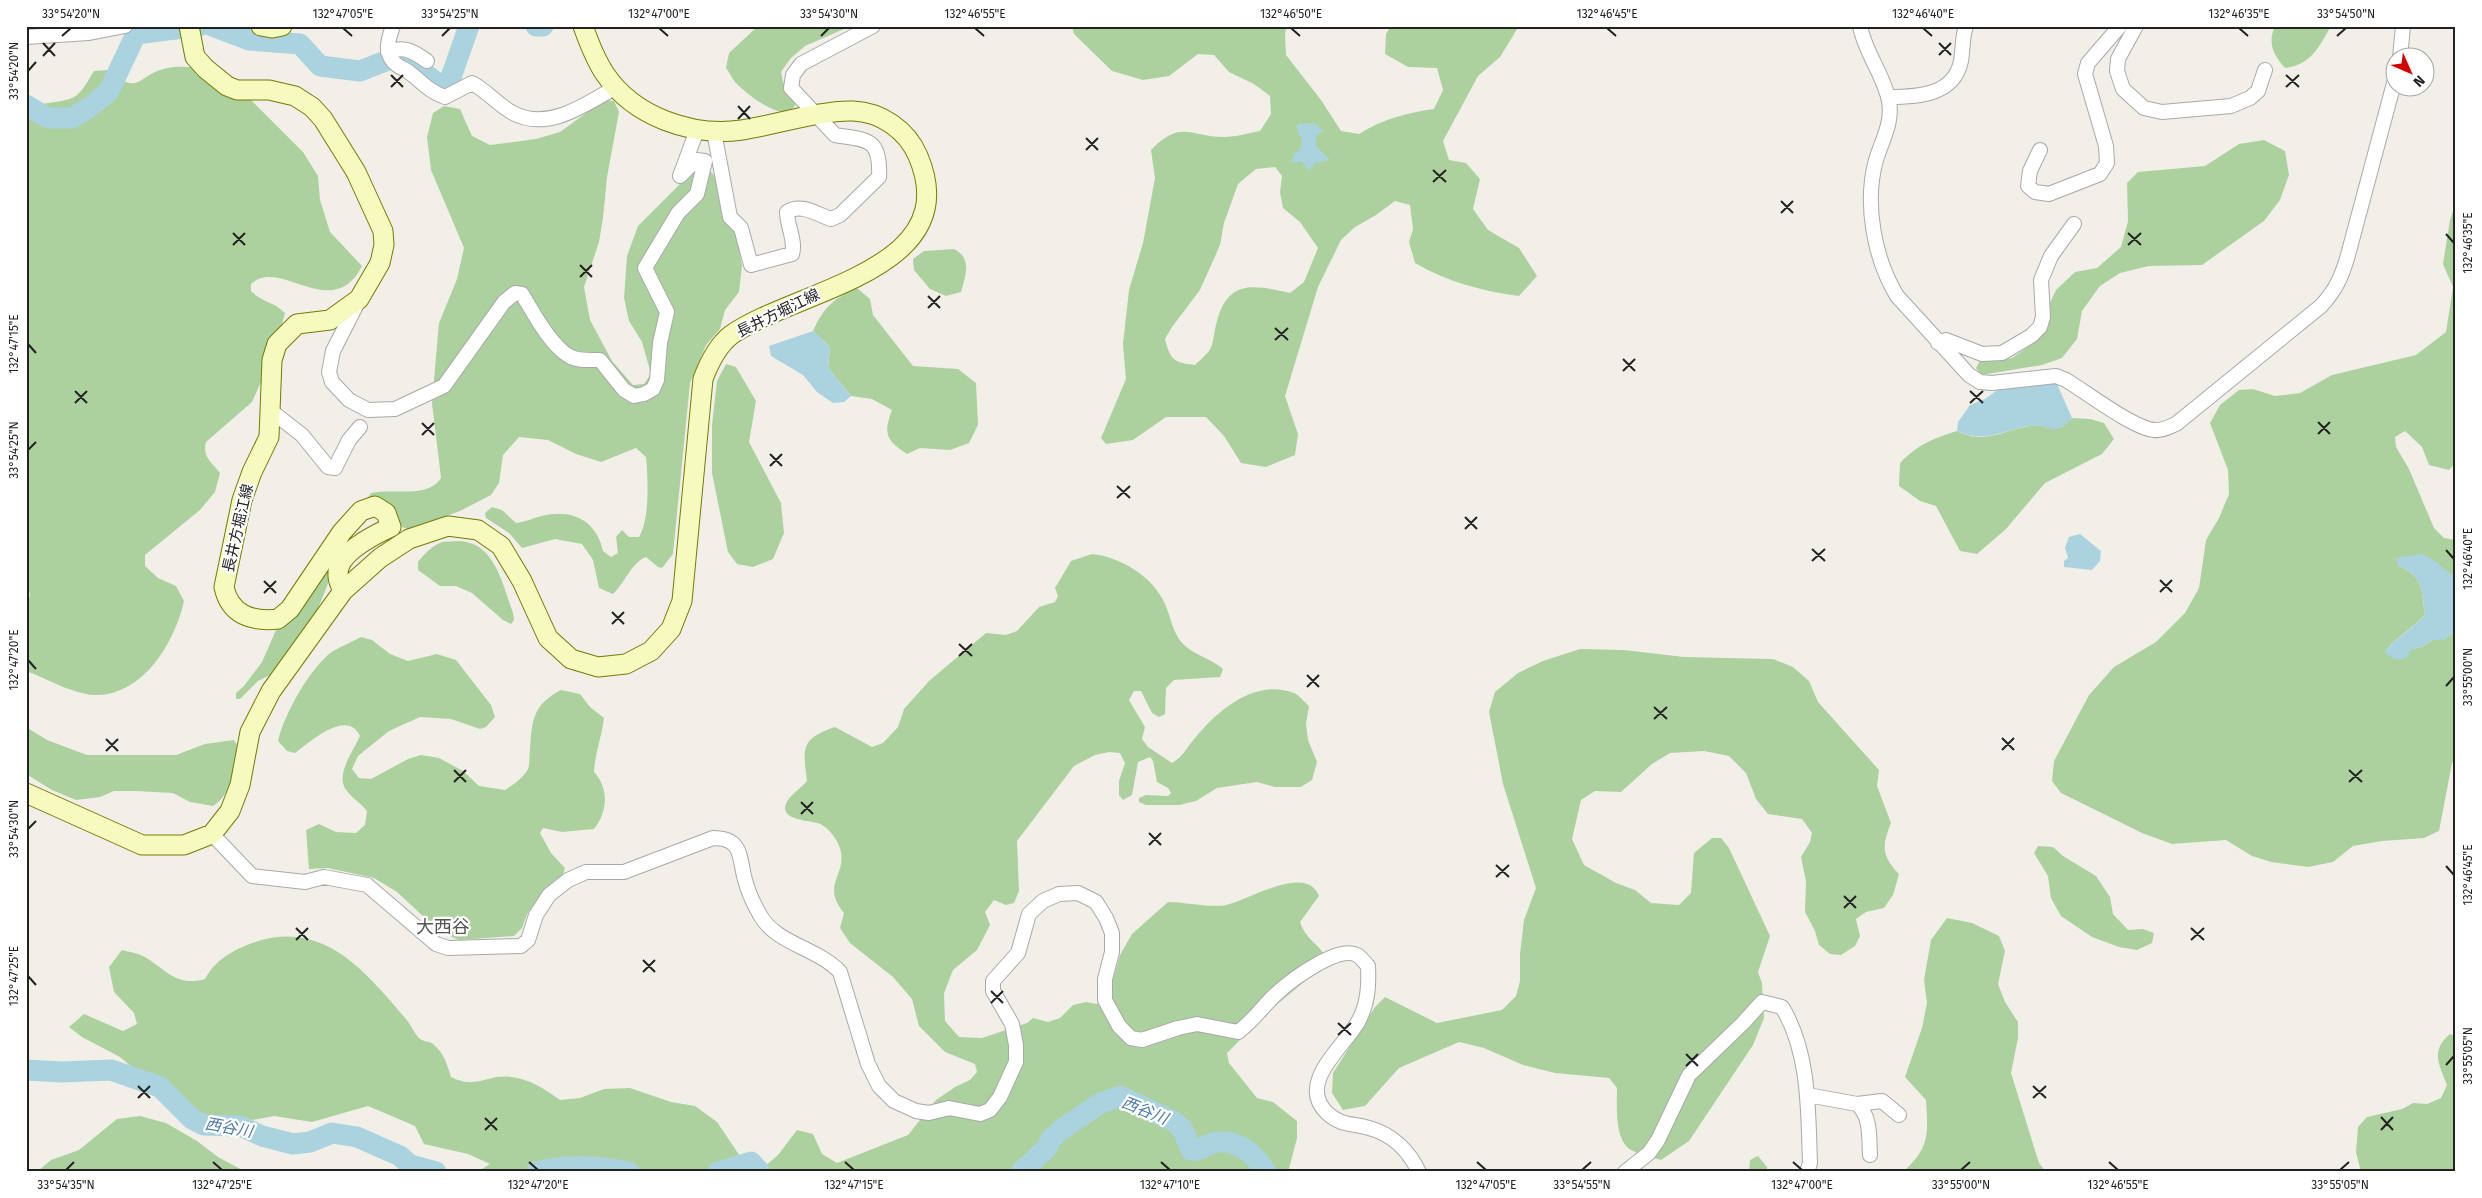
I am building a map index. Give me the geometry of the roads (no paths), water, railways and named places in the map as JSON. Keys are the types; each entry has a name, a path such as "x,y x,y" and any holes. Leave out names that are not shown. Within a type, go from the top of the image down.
{"main road":[{"name":"長井方堀江線","path":"190,26 191,46 195,56 206,69 227,86 237,90 269,90 295,96 312,107 323,119 356,172 383,231 384,245 380,263 359,299 330,320 297,324 277,344 272,360 271,411 267,443 252,472 242,500 224,586 227,598 234,608 253,619 278,619 290,609 342,532 361,510 375,506 386,513 391,527 409,539"},
{"path":"261,26 272,28 282,26"},
{"name":"長井方堀江線","path":"212,834 230,811 240,785 250,732 271,691 343,591 368,567 409,539 448,526 478,530 501,546 522,581 548,638 571,659 598,666 626,664 651,651 671,630 682,601 699,407 703,379 712,356 729,337 753,322 888,260 907,244 920,223 927,201 926,175 913,145 896,127 877,116 853,111 740,130 705,131 656,116 629,99 616,87 593,53 583,26"},
{"path":"343,591 338,576 340,565 351,550 391,527"},
{"path":"26,793 142,845 184,845 212,834"}],"street":[{"path":"26,37 89,33 125,26"},
{"path":"393,26 389,38 388,52 397,65 410,72 435,94 445,97 472,83 482,88 512,112 527,119 546,119 562,115 616,87"},
{"path":"705,131 730,217 741,228 751,265 792,254 794,247 787,223 787,212 794,207 806,208 831,219 840,215 879,177 880,161 874,146 862,137 835,135 792,88 793,75 801,64 873,26"},
{"path":"1860,26 1862,38 1888,97 1890,118 1876,160 1869,206 1889,284 1897,296 1938,343 1969,375 1980,382 2056,376 2145,428 2160,430 2176,424 2321,306 2333,292 2340,281 2348,255 2390,98"},
{"path":"1888,97 1916,97 1931,94 1946,85 1956,75 1961,61 1962,37 1966,26"},
{"path":"2040,150 2030,171 2028,186 2035,192 2049,194 2090,179 2100,174 2107,164 2106,146 2085,74 2088,63 2120,26"},
{"path":"2136,26 2118,58 2117,71 2124,89 2144,108 2162,112 2231,106 2250,98 2258,91 2266,70"},
{"path":"2401,48 2403,26"},
{"path":"388,52 401,48 411,51 427,61"},
{"path":"359,299 333,351 329,372 332,382 349,400 368,410 395,409 444,386 504,302 515,293 522,294 542,326 569,356 585,360 600,360 624,390 634,396 644,394 653,389 657,380 660,343 667,312 645,268 678,213 697,194 705,161 696,160 680,176 705,131"},
{"path":"1938,343 1946,340 1982,354 2002,353 2031,336 2040,326 2043,317 2040,280 2051,256 2074,224"},
{"path":"271,411 302,435 328,466 335,468 349,440 360,427"},
{"path":"212,834 252,876 305,882 324,877 367,885 436,944 448,948 521,946 528,940 536,915 549,895 568,880 586,872 624,872 713,838 724,838 736,845 739,851 747,886 761,918 776,932 832,962 840,972 868,1064 879,1086 894,1101 916,1111 929,1113 949,1108 980,1114 990,1110 1000,1098 1016,1062 1016,1045 1012,1024 992,991 994,981 1018,953 1029,914 1043,901 1059,894 1078,893 1096,902 1106,918 1112,932 1112,952 1105,978 1105,1000 1118,1026 1131,1038 1142,1040 1197,1024 1238,1032 1277,993 1308,970 1336,955 1347,952 1358,955 1368,966 1366,1003 1358,1022 1322,1071 1318,1088 1318,1100 1336,1121 1369,1128 1384,1134 1402,1146 1413,1158 1419,1172"},
{"path":"1625,1172 1649,1153 1658,1140 1689,1074 1743,1024 1762,1002 1782,1007 1789,1019 1796,1039 1808,1095 1810,1163 1808,1172"},
{"path":"1808,1095 1857,1104 1882,1101 1900,1115"},
{"path":"1857,1104 1865,1113 1868,1123 1870,1155"}],"water":[{"path":"1314,123 1323,131 1316,136 1316,146 1330,160 1315,163 1309,171 1302,162 1291,162 1301,148 1302,140 1296,127 1299,124"},
{"path":"813,331 830,347 828,368 851,396 844,402 833,403 817,392 803,375 771,356 769,346"},
{"path":"2057,384 2072,418 2062,427 2053,430 2041,426 2030,426 1984,436 1957,431 1958,422 1970,405 1985,399 2000,388"},
{"path":"2080,534 2101,551 2100,561 2092,570 2064,567 2064,561 2068,558 2065,548 2069,537"},
{"path":"2422,554 2432,559 2456,578 2456,631 2443,640 2432,640 2426,645 2410,650 2408,657 2396,659 2385,652 2394,641 2416,624 2425,614 2420,584 2413,574 2398,565 2396,558"}],"waterway":[{"path":"26,105 48,118 72,118 90,107 109,91 136,34 199,26"},
{"path":"212,26 249,40 300,44 320,66 360,71 401,55 441,86 450,80 469,26"},
{"path":"536,26 543,26"},
{"name":"西谷川","path":"26,1070 62,1072 111,1070 160,1087 192,1119 204,1125 240,1126 262,1136 293,1144 310,1142 332,1133 357,1137 400,1156 410,1165 436,1172"},
{"name":"西谷川","path":"1021,1172 1046,1149 1051,1139 1061,1130 1099,1104 1120,1096 1175,1122 1183,1130 1191,1150 1213,1143 1229,1142 1250,1153 1266,1172"},
{"name":"西谷川","path":"718,1172 751,1162 760,1172"},
{"name":"西谷川","path":"536,1172 547,1169 582,1167 606,1168 629,1172"}],"district":[{"name":"大西谷","path":"443,927"}]}
